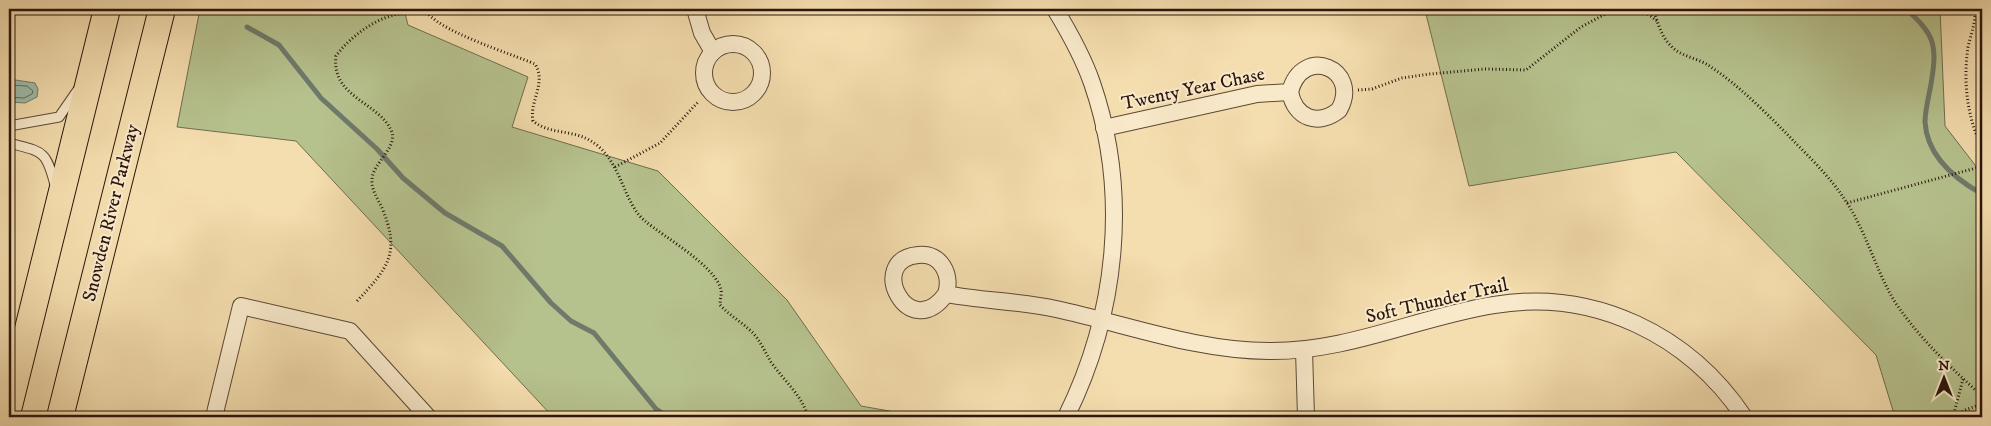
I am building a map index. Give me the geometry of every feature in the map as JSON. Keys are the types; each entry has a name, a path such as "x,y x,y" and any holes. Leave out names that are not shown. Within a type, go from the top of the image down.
{"main road":[{"path":"9,406 107,9"},
{"name":"Snowden River Parkway","path":"60,417 162,9"}],"street":[{"path":"695,9 702,33 713,52"},
{"path":"1055,9 1070,34 1092,83 1104,128 1114,190 1110,283 1103,320 1079,390 1066,417"},
{"name":"Twenty Year Chase","path":"1313,66 1324,66 1334,71 1344,84 1345,93 1339,110 1322,120 1311,120 1302,116 1294,107 1290,92 1298,74 1313,66"},
{"name":"Twenty Year Chase","path":"1104,128 1257,94 1290,92"},
{"name":"Soft Thunder Trail","path":"946,294 971,299 1029,303 1188,341 1242,350 1304,350 1357,340 1494,305 1540,301 1560,303 1608,314 1650,330 1670,341 1715,378 1744,417"},
{"path":"214,417 241,306 350,332 428,417"},
{"path":"1304,350 1306,417"}],"lane":[{"path":"9,126 59,117 94,63"},
{"path":"9,143 40,152 47,158 60,203"}],"path":[{"path":"392,9 396,14"},
{"path":"1345,93 1372,89 1402,78 1430,74 1485,69 1526,70 1581,28 1615,9"},
{"path":"1631,9 1648,14 1657,22"},
{"path":"1654,9 1657,22 1671,47 1710,66 1765,112 1797,145 1847,203 1883,281 1896,302 1931,347 1982,396"},
{"path":"1975,9 1967,64 1968,100 1971,121 1982,148"},
{"path":"357,300 379,277 391,255 389,227 373,191 372,179 375,170 393,139 392,130 380,116 353,97 337,72 336,56 349,42 367,28 396,14 416,15 426,10 434,21 449,29 535,64 540,80 531,112 533,121 549,130 573,132 588,139 600,148 615,167 644,220 680,246 713,275 721,291 720,305 760,341 770,361 801,399 808,417"},
{"path":"615,167 660,143 699,101"},
{"path":"1847,203 1963,172 1982,164"},
{"path":"1963,379 1953,417 1982,404"}],"green space":[{"path":"200,9 404,9 408,25 528,77 512,127 658,171 787,300 861,406 923,417 553,417 296,141 177,127"},
{"path":"1688,9 1691,12 1700,9 1940,9 1945,126 1982,174 1982,417 1895,417 1876,355 1676,152 1469,186 1425,10"}],"water":[{"path":"9,79 35,83 38,89 37,97 25,103 9,102"}],"waterway":[{"path":"1906,9 1925,28 1933,47 1933,69 1925,122 1931,146 1944,166 1982,194"},
{"path":"247,27 279,45 321,98 377,149 403,178 445,213 502,246 551,303 571,321 594,333 656,409 668,417"}]}
